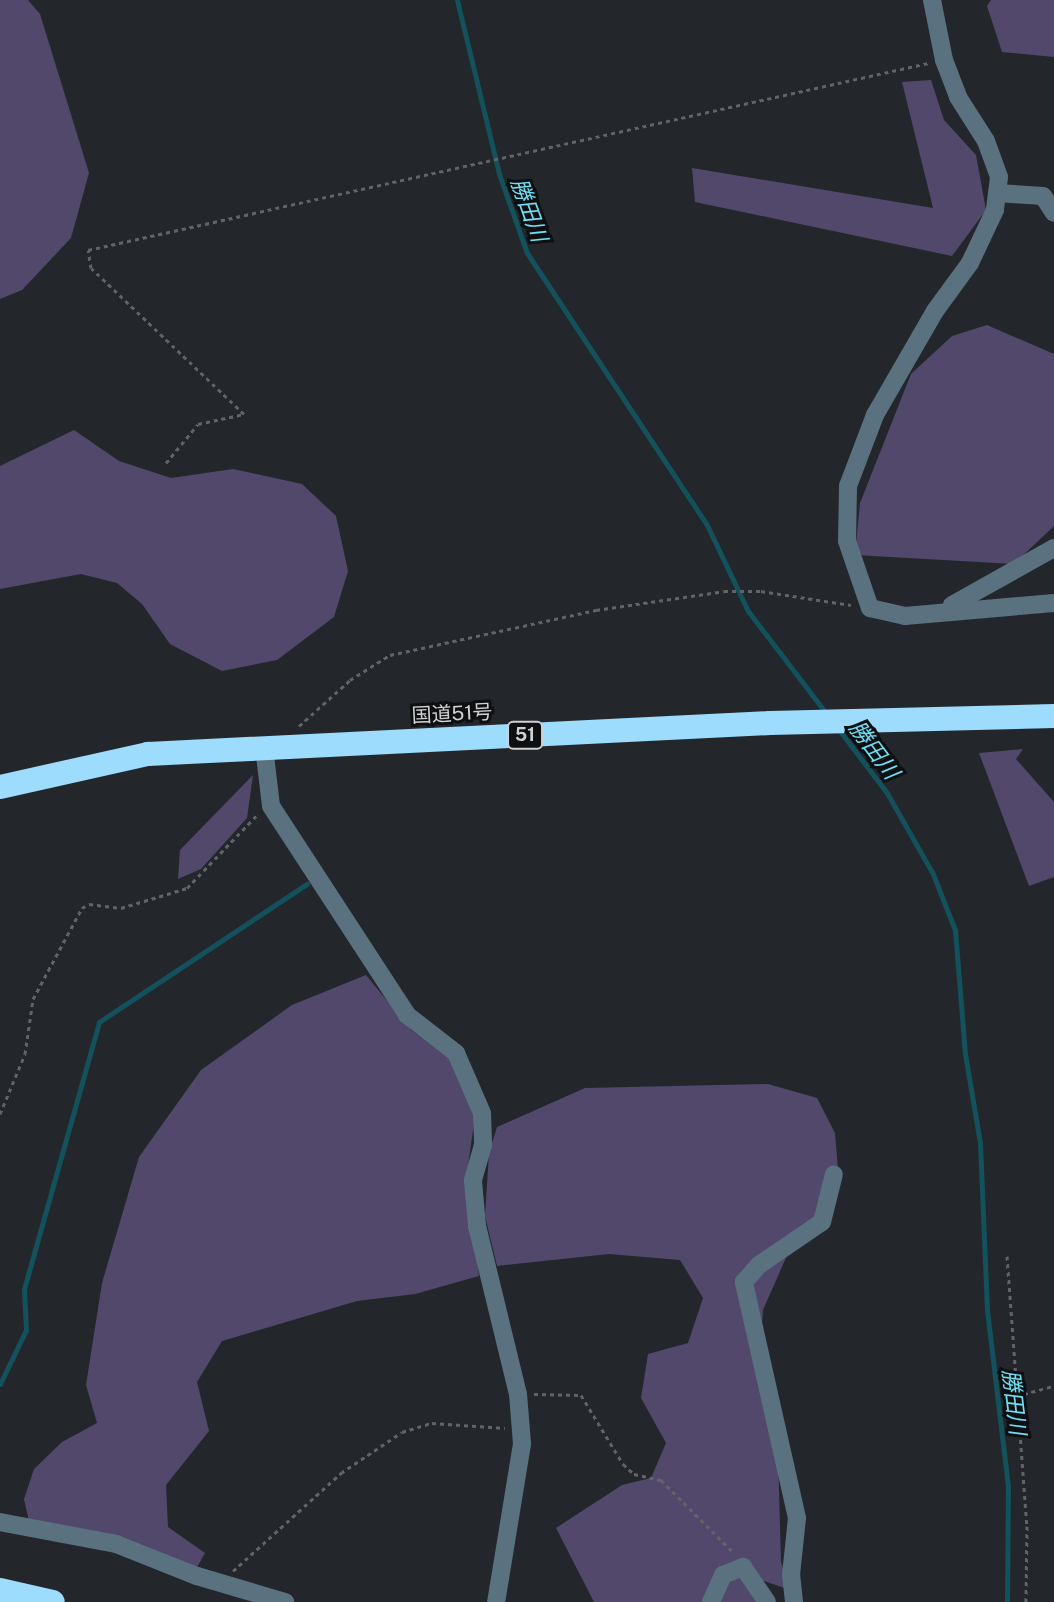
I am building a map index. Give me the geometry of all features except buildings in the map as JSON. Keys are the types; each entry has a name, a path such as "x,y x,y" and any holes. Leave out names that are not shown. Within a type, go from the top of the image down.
{"highway":[{"name":"国道51号","path":"0,787 148,754 770,723 1054,716"},
{"path":"0,1590 53,1602"}],"street":[{"path":"932,0 944,60 958,97 986,141 999,177 997,193 982,242 875,415 848,486 847,541 870,608 905,616 1054,603"},
{"path":"997,193 1043,196 1054,213"},
{"path":"943,611 1054,548"},
{"path":"270,747 271,801 407,1015 456,1053 482,1113 483,1145 473,1181 477,1226 518,1394 521,1430 519,1486 496,1602"},
{"path":"794,1602 791,1575 797,1518 744,1282 759,1265 822,1222 834,1174"},
{"path":"0,1522 116,1544 219,1583 285,1602"},
{"path":"711,1602 723,1575 743,1567 767,1602"}],"path":[{"path":"166,463 198,424 244,414 91,268 88,250 944,60"},
{"path":"270,747 350,680 390,655 596,610 732,591 870,608"},
{"path":"0,1114 25,1054 33,999 82,908 89,904 121,908 187,888 271,801"},
{"path":"1007,1256 1027,1526 1026,1602"},
{"path":"1016,1396 1054,1386"},
{"path":"518,1394 581,1395 623,1464 634,1474 661,1480 691,1505 743,1567"},
{"path":"219,1583 331,1481 402,1432 432,1423 521,1430"}],"shaded area":[{"path":"0,0 28,0 40,14 89,173 71,238 22,290 0,299"},
{"path":"991,0 1054,0 1054,57 1002,52 987,6"},
{"path":"931,80 944,120 976,155 986,210 952,256 695,202 692,168 933,208 902,82"},
{"path":"987,325 1054,354 1054,526 1014,564 855,555 860,503 911,374 952,336"},
{"path":"74,430 119,461 171,478 233,469 302,484 336,516 348,571 334,617 277,660 222,671 170,644 142,604 117,583 81,574 0,589 0,466"},
{"path":"1023,749 1016,759 1054,802 1054,877 1029,886 979,753"},
{"path":"253,775 247,818 201,869 178,879 180,850"},
{"path":"366,975 411,1030 455,1062 475,1116 466,1180 479,1276 415,1294 357,1301 222,1341 197,1382 209,1431 166,1485 168,1527 205,1553 196,1569 29,1521 24,1499 34,1469 62,1442 97,1423 86,1385 102,1283 139,1157 201,1070 292,1005"},
{"path":"768,1084 817,1098 835,1133 838,1170 821,1218 792,1244 763,1310 759,1370 778,1455 781,1562 790,1590 744,1574 762,1602 594,1602 556,1528 622,1485 651,1478 666,1443 641,1398 648,1354 688,1343 703,1298 680,1260 609,1254 497,1266 485,1216 489,1153 497,1127 585,1088"}],"waterway":[{"name":"勝田川","path":"457,0 499,174 527,253 706,523 748,611 826,713"},
{"name":"勝田川","path":"840,731 887,793 933,874 955,930 965,1054 980,1143 987,1310 1008,1485 1007,1602"},
{"path":"0,1384 26,1330 24,1289 99,1022 307,884"}]}
